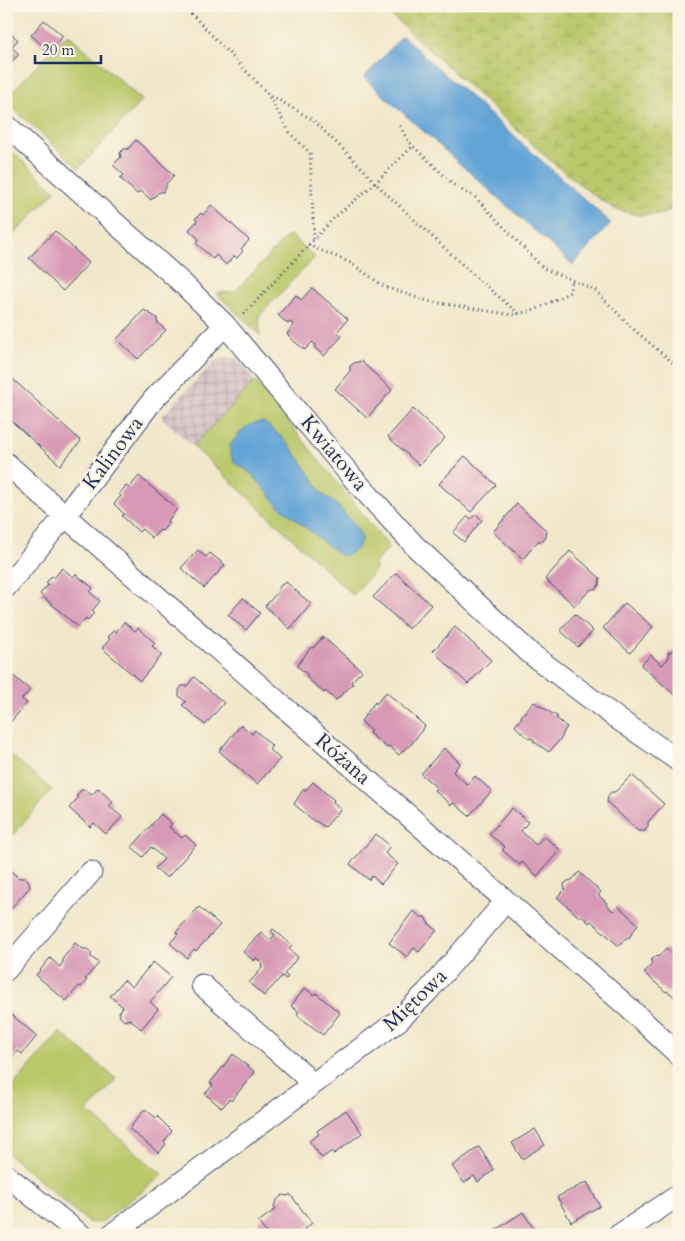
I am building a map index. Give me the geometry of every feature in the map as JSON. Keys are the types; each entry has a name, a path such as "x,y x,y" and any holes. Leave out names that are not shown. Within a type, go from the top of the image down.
{"street":[{"name":"Kwiatowa","path":"6,125 181,282 225,325 352,477 416,547 531,654 618,720 679,761"},
{"name":"Kalinowa","path":"6,587 65,516 153,400 225,325"},
{"name":"Różana","path":"6,463 629,1008 679,1055"},
{"path":"6,970 91,872"},
{"name":"Miętowa","path":"112,1235 399,1020 427,992 506,901"},
{"path":"202,985 302,1073 311,1086"},
{"path":"6,1174 81,1235"},
{"path":"619,1235 679,1195"}],"path":[{"path":"184,6 267,93 290,133 310,154 314,239"},
{"path":"267,93 314,120 375,183 481,282 520,314"},
{"path":"400,126 407,140 413,146 456,187 475,197 543,268 595,290 632,328 672,362 679,374"},
{"path":"225,325 239,319 334,218 375,183 413,146"},
{"path":"308,245 351,263 385,287 427,301 512,315 535,310 570,292 571,280"}],"shaded area":[{"path":"238,358 255,381 193,446 161,417 217,359"}],"green space":[{"path":"381,6 679,6 679,205 662,214 638,215 615,209 592,194 551,161"},
{"path":"68,34 142,100 79,168 6,102 6,98"},
{"path":"6,146 55,191 6,243"},
{"path":"289,234 315,257 259,316 260,335 216,293 235,292"},
{"path":"255,381 389,547 373,565 377,568 353,595 193,446"},
{"path":"6,751 52,790 6,843"},
{"path":"60,1032 116,1079 88,1112 163,1175 100,1223 88,1222 6,1152 6,1094"}],"water":[{"path":"402,36 611,223 573,265 364,78"},
{"path":"264,422 286,441 309,472 322,494 336,504 356,527 362,538 359,546 352,553 341,556 278,505 252,474 234,462 230,452 230,445 248,426"}],"building":[{"path":"44,20 63,36 50,52 31,35"},
{"path":"6,29 18,40 11,47 19,54 6,68"},
{"path":"136,140 174,175 166,184 163,192 159,192 151,200 141,191 137,194 120,178 124,175 113,165 121,157 120,153 124,149 128,149"},
{"path":"211,205 249,240 241,249 243,251 237,258 234,256 226,265 216,255 213,259 196,243 199,239 189,230 197,221 195,219 201,213 203,215"},
{"path":"55,231 89,263 63,291 29,258"},
{"path":"312,288 348,319 337,332 342,336 324,356 314,347 316,345 312,342 305,350 295,342 287,334 294,325 290,322 288,324 278,315 296,295 301,300"},
{"path":"144,310 157,318 157,322 166,330 138,359 117,339"},
{"path":"361,361 392,390 367,418 335,389 350,371 350,366"},
{"path":"6,373 81,441 60,465 6,416"},
{"path":"413,409 445,438 419,465 388,437"},
{"path":"465,456 496,485 471,512 439,484"},
{"path":"139,476 177,509 167,522 169,523 152,538 142,529 139,532 122,516 124,514 114,504 126,486 129,488"},
{"path":"517,504 547,531 543,541 538,541 523,559 493,532"},
{"path":"476,514 482,520 464,542 453,533 468,516 471,519"},
{"path":"198,550 206,557 210,553 225,565 204,588 181,568"},
{"path":"570,551 600,578 596,589 591,589 575,606 545,579"},
{"path":"62,568 73,577 76,574 93,588 90,592 100,601 92,611 94,613 88,620 86,618 78,627 40,594 48,585 46,583 52,576 54,578"},
{"path":"396,573 431,605 409,629 373,597"},
{"path":"286,582 311,604 290,629 265,606 277,593 280,586"},
{"path":"243,598 260,613 246,630 228,615"},
{"path":"625,603 653,627 630,653 603,628"},
{"path":"575,614 593,631 578,647 560,630"},
{"path":"124,622 135,631 138,628 155,643 152,646 162,655 140,681 102,648 110,639 107,637 114,630 116,632"},
{"path":"455,627 491,660 468,684 433,651"},
{"path":"323,637 362,671 351,682 353,684 336,700 325,691 324,693 297,666 311,647 313,648"},
{"path":"679,647 679,699 641,665 651,655 662,665 668,659 668,653"},
{"path":"10,673 30,690 22,699 27,703 6,727 6,677"},
{"path":"194,677 224,703 205,725 182,705 186,702 179,696 179,690 182,686 187,686"},
{"path":"386,692 425,726 409,747 399,755 369,733 371,731 361,721 375,702 376,704"},
{"path":"534,702 558,717 556,718 567,727 563,736 549,752 531,738 529,739 515,726 521,716"},
{"path":"241,725 252,734 255,730 272,746 269,749 280,759 257,784 219,751"},
{"path":"444,748 460,763 453,772 468,785 475,776 492,791 469,816 454,803 451,805 434,790 437,788 421,774"},
{"path":"632,775 664,804 648,822 648,827 645,831 638,831 607,802 611,792 615,792"},
{"path":"313,782 334,800 333,802 341,809 325,827 315,822 294,804 303,790 306,790"},
{"path":"98,788 113,802 109,806 122,817 106,834 94,823 90,827 69,808 77,799 77,795 81,790 85,790 92,795"},
{"path":"512,808 528,822 521,831 536,845 544,836 560,850 537,876 522,862 520,865 502,850 505,847 489,834"},
{"path":"161,814 172,824 169,827 182,838 185,835 196,845 167,878 155,868 164,859 151,847 143,857 132,847"},
{"path":"376,834 390,846 385,853 398,864 381,884 372,876 369,880 350,864"},
{"path":"6,867 19,878 28,880 30,887 6,914"},
{"path":"579,872 601,892 598,895 607,903 606,905 613,911 618,906 638,924 629,938 626,938 619,946 591,921 589,923 581,915 579,917 557,897 565,889 564,884 572,880"},
{"path":"199,907 220,925 187,958 170,943 178,934 176,932"},
{"path":"413,911 421,917 425,917 428,923 437,930 419,952 414,948 407,957 389,943"},
{"path":"273,929 292,945 289,949 298,957 284,974 288,977 286,979 282,976 264,996 249,983 262,968 261,962 256,958 254,961 243,952 261,932 270,940 275,935 271,931"},
{"path":"75,943 91,952 91,957 99,963 85,979 87,980 81,987 79,986 66,1001 36,975 50,958 60,967 63,958"},
{"path":"666,948 679,959 679,1000 666,992 644,973 652,964 651,960 659,956"},
{"path":"153,962 171,977 150,1002 158,1009 141,1029 130,1019 124,1021 120,1017 119,1012 123,1007 110,996 124,980 132,987"},
{"path":"305,988 314,995 316,993 340,1013 323,1035 297,1015 299,1012 291,1006"},
{"path":"8,1012 37,1036 22,1054 18,1051 6,1064 6,1014"},
{"path":"233,1054 255,1072 231,1101 229,1099 222,1108 205,1094 213,1085 210,1083"},
{"path":"145,1109 156,1118 157,1116 172,1131 159,1153 129,1129"},
{"path":"346,1110 362,1133 334,1154 332,1151 322,1158 309,1141 319,1134 317,1131"},
{"path":"535,1129 545,1145 522,1159 512,1143"},
{"path":"479,1147 494,1170 478,1182 474,1176 464,1183 452,1166"},
{"path":"587,1182 600,1206 571,1222 557,1197"},
{"path":"290,1194 312,1223 297,1235 268,1235 258,1222 276,1209 274,1206 277,1200 283,1195 288,1196"},
{"path":"523,1212 538,1235 496,1235 494,1231"}]}
